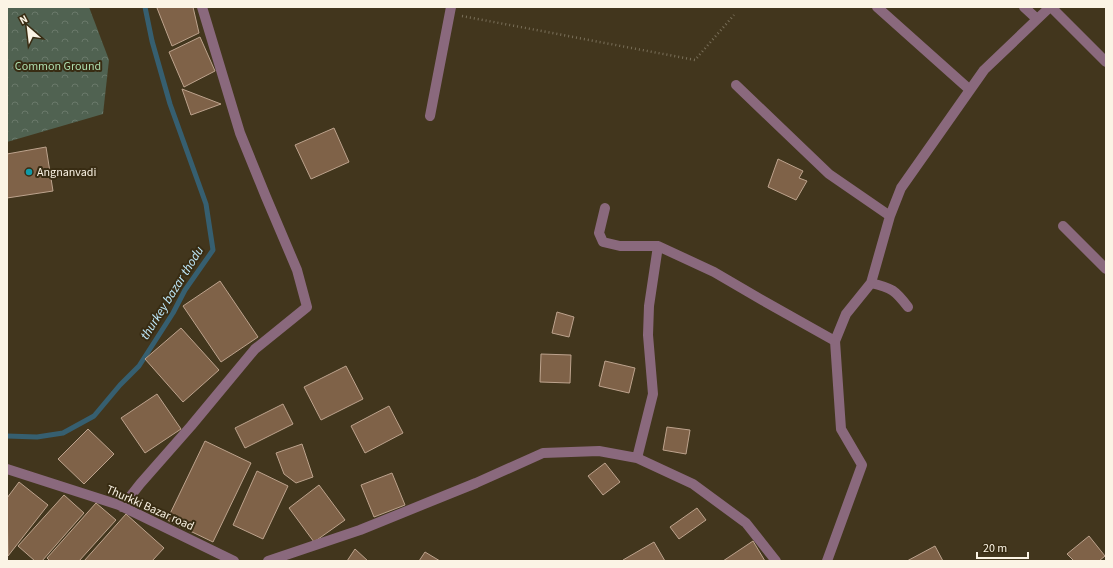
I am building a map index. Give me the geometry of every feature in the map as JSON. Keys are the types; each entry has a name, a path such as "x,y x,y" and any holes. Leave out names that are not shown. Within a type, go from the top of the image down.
{"street":[{"path":"122,507 255,349 307,307 297,270 240,133 202,7"},
{"path":"877,7 970,90"},
{"path":"1024,7 1037,19"},
{"path":"827,561 862,465 841,429 836,341 846,314 872,283 890,216 901,188 984,70 1051,7 1106,62"},
{"path":"430,116 451,10"},
{"path":"736,85 829,174 890,216"},
{"path":"605,208 599,233 603,242 620,246 658,246 714,272 836,341"},
{"path":"1063,226 1106,269"},
{"path":"637,458 653,394 648,336 649,306 658,246"},
{"path":"872,283 889,287 898,294 908,306"},
{"path":"268,561 360,530 476,484 543,453 599,451 637,458 693,484 746,523 776,561"},
{"name":"Thurkki Bazar road","path":"7,469 122,507 234,561"}],"path":[{"path":"451,10 695,60 734,15"}],"green space":[{"name":"Common Ground","path":"7,7 89,7 109,60 103,114 7,142"}],"building":[{"path":"193,7 199,33 172,46 157,8"},
{"path":"200,37 215,71 184,87 169,52"},
{"path":"182,89 221,104 191,115"},
{"path":"334,128 349,162 311,179 295,145"},
{"name":"Angnanvadi","path":"46,147 53,191 7,198 7,154"},
{"path":"778,159 803,171 799,178 807,181 796,200 768,187"},
{"path":"220,281 258,337 221,362 183,306"},
{"path":"557,312 574,317 569,337 552,333"},
{"path":"181,328 219,370 183,402 145,359"},
{"path":"541,354 571,355 570,383 540,382"},
{"path":"605,361 635,368 629,393 599,386"},
{"path":"346,366 363,399 321,420 304,387"},
{"path":"157,394 181,429 145,453 121,418"},
{"path":"283,404 293,424 245,448 235,428"},
{"path":"389,406 403,433 365,453 351,426"},
{"path":"667,427 690,430 686,454 663,450"},
{"path":"88,429 114,454 84,484 58,459"},
{"path":"205,441 251,463 213,542 167,520"},
{"path":"302,444 313,477 296,483 284,474 276,453"},
{"path":"605,463 620,482 603,495 588,476"},
{"path":"257,471 288,486 263,539 233,525"},
{"path":"392,473 405,505 374,517 361,485"},
{"path":"19,482 48,505 8,556 7,498"},
{"path":"319,485 345,520 314,542 289,508"},
{"path":"64,495 84,513 42,561 35,561 18,546"},
{"path":"96,503 116,520 79,561 50,561 47,558"},
{"path":"697,508 706,520 679,539 670,527"},
{"path":"126,514 164,548 152,561 84,561"},
{"path":"1089,536 1105,556 1099,561 1074,561 1067,554"},
{"path":"753,541 765,561 723,561"},
{"path":"654,542 665,561 623,561 623,560"},
{"path":"935,546 943,561 907,561"},
{"path":"355,549 368,561 347,561"},
{"path":"425,552 440,561 419,561"}],"waterway":[{"name":"thurkey bazar thodu","path":"7,436 37,437 63,433 94,416 120,385 139,366 173,313 185,290 213,250 206,204 170,104 152,41 145,7"}],"place":[{"name":"Angnanvadi","path":"29,172"}]}
